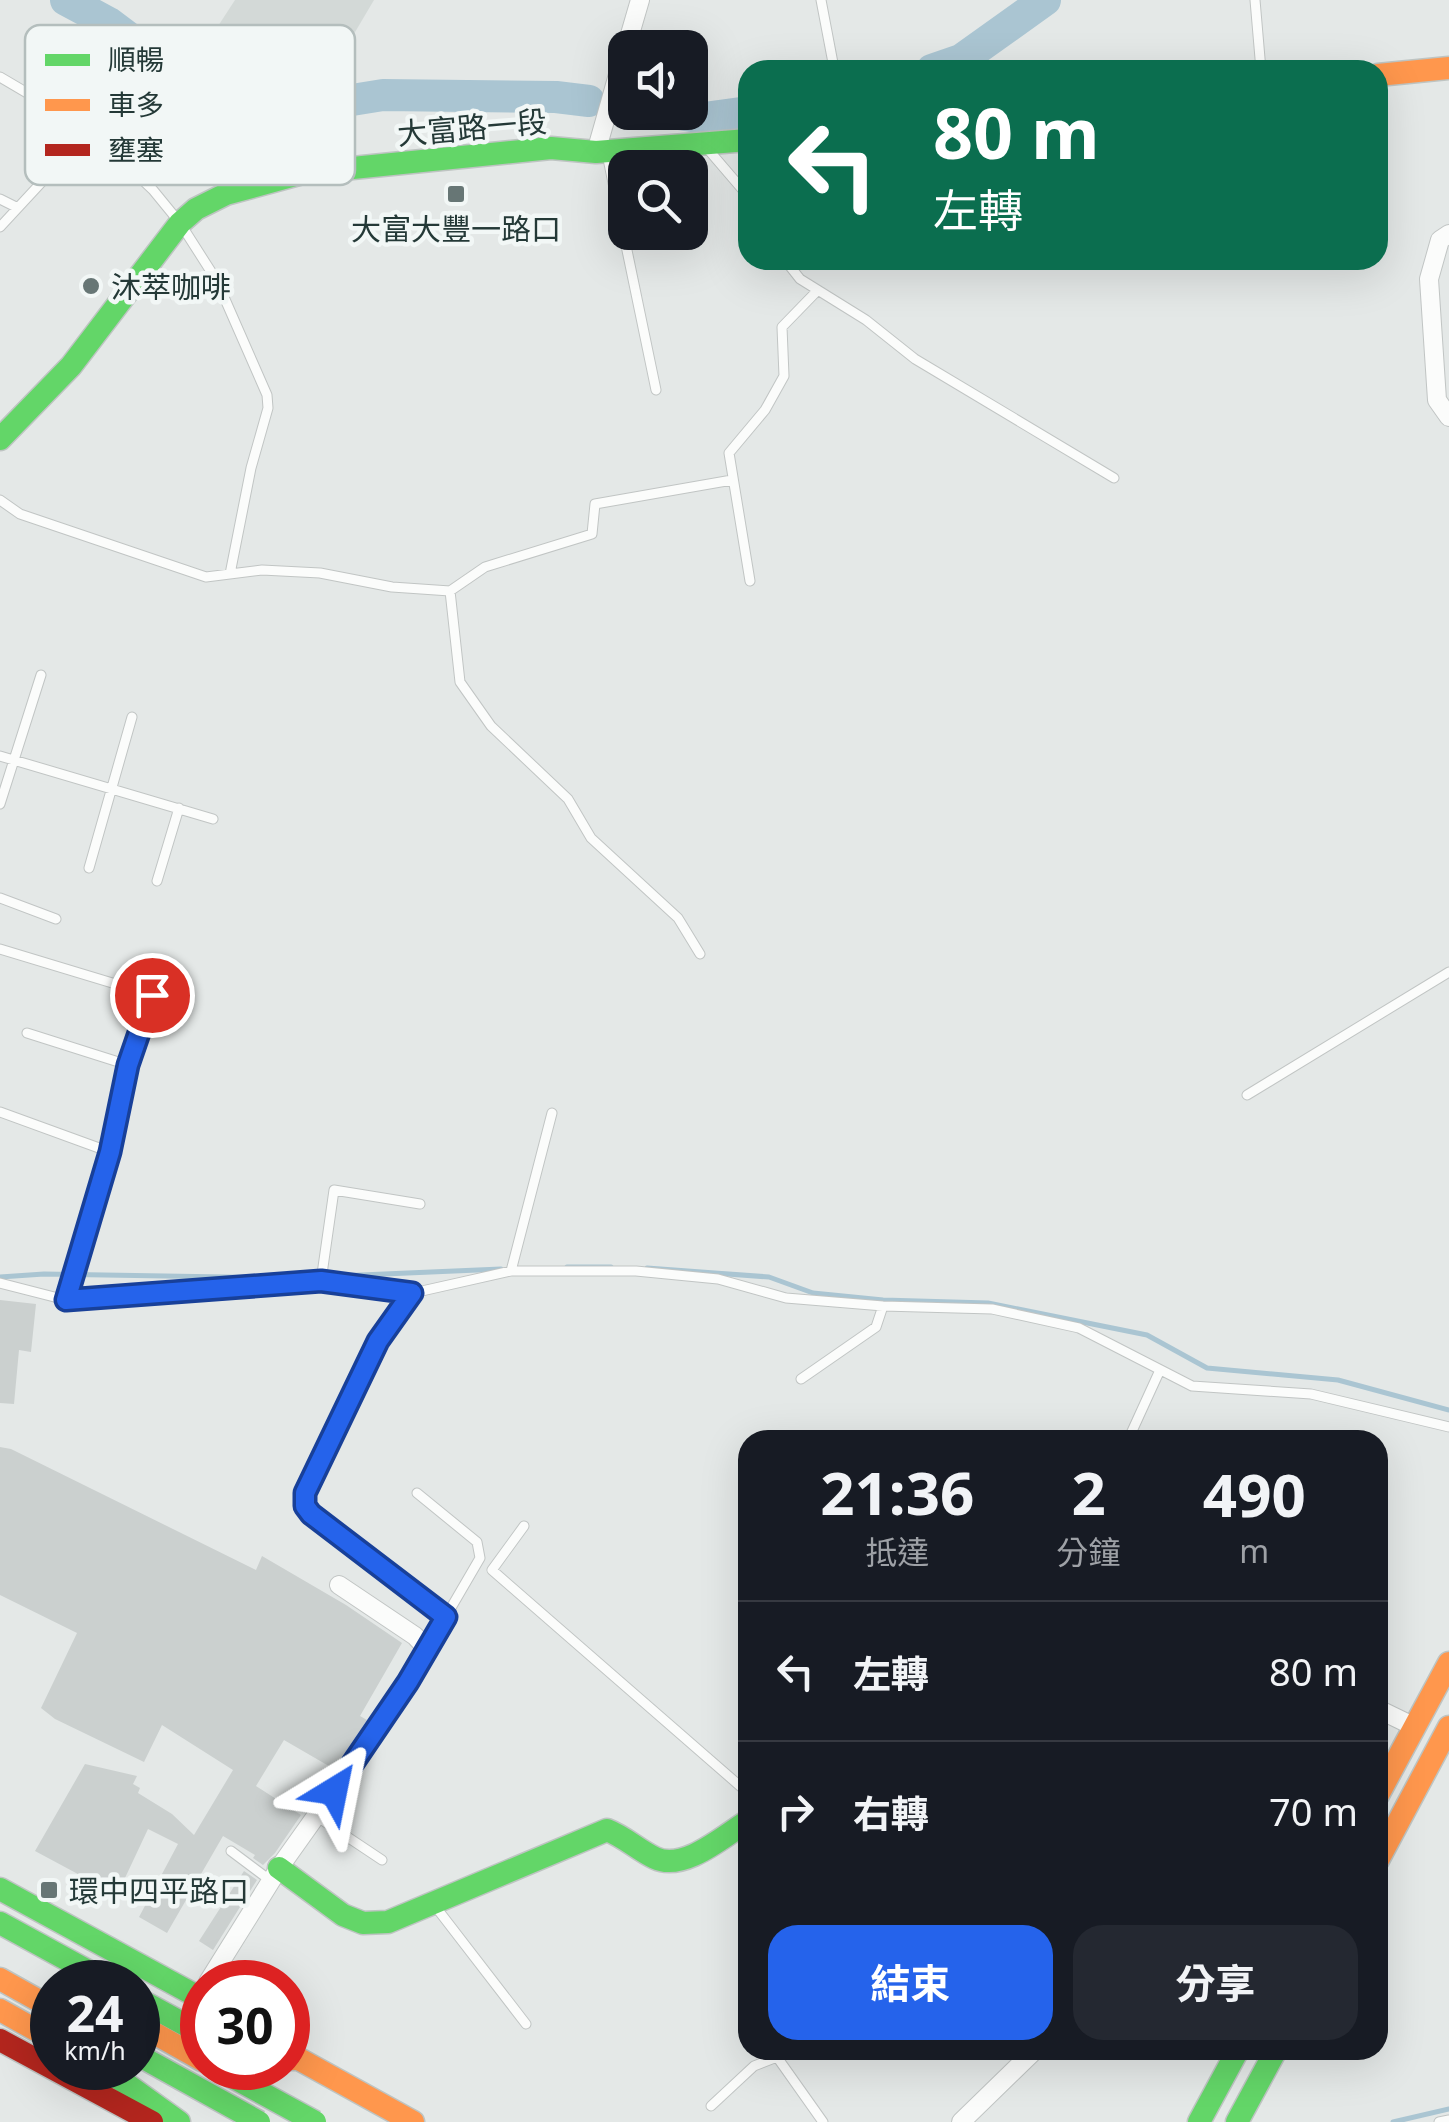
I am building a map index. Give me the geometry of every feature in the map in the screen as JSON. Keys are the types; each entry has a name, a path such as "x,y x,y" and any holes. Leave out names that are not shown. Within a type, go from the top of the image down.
{"main road":[{"path":"1388,74 1449,68"},
{"name":"大富路一段","path":"355,168 551,148 601,152 738,141"},
{"name":"大富路一段","path":"0,439 71,366 180,224 226,194 259,185"},
{"path":"1388,1776 1449,1662"},
{"path":"1388,1841 1449,1727"},
{"path":"275,1875 343,1915 363,1922 388,1922 607,1830 626,1836 668,1862 681,1860 738,1827"},
{"path":"0,1889 180,1980"},
{"path":"0,1924 67,1960"},
{"path":"0,1948 30,1964"},
{"path":"0,1979 30,1996"},
{"path":"0,2010 30,2027"},
{"path":"0,2040 179,2122"},
{"path":"1199,2122 1233,2060"},
{"path":"1237,2122 1271,2060"},
{"path":"160,2067 258,2122"},
{"path":"310,2068 413,2122"},
{"path":"128,2090 153,2112"},
{"path":"256,2090 315,2122"}],"street":[{"path":"631,30 640,0"},
{"path":"601,152 608,122"},
{"path":"1449,234 1440,240 1428,279 1437,400 1449,417"},
{"path":"412,1293 378,1341 305,1493 305,1506 446,1617"},
{"path":"223,1960 275,1875 427,1650 415,1636 340,1585"},
{"path":"1388,1714 1414,1727"},
{"path":"961,2122 1025,2060"},
{"path":"258,2122 274,2090"}],"lane":[{"path":"820,0 832,60"},
{"path":"1255,0 1260,60"},
{"path":"0,77 25,92"},
{"path":"704,145 738,184"},
{"path":"601,152 656,390"},
{"path":"0,227 37,185"},
{"path":"148,185 180,224 217,281 268,395 230,574"},
{"path":"0,199 16,207"},
{"path":"793,270 800,279 866,320 916,359 1114,478"},
{"path":"750,581 729,452 765,410 784,376 782,327 818,291"},
{"path":"0,500 20,514 206,577 262,570 320,573 392,586 450,591 485,567 592,534 596,504 732,480"},
{"path":"450,591 460,682 491,726 568,799 591,838 678,918 700,954"},
{"path":"0,804 41,674"},
{"path":"89,868 132,717"},
{"path":"0,756 212,819"},
{"path":"157,881 179,808"},
{"path":"0,898 56,919"},
{"path":"0,949 152,995 128,1065 110,1152 66,1300"},
{"path":"1247,1095 1449,972"},
{"path":"27,1033 128,1065"},
{"path":"0,1112 110,1152"},
{"path":"512,1271 552,1113"},
{"path":"321,1281 334,1190 420,1204"},
{"path":"0,1283 66,1300 321,1281 412,1293 512,1271 652,1272 718,1279 786,1298 992,1309 1079,1328 1192,1386 1311,1394 1449,1426"},
{"path":"801,1379 876,1327 883,1306"},
{"path":"1133,1430 1160,1370"},
{"path":"417,1493 476,1542 480,1558 427,1650"},
{"path":"524,1526 492,1570 738,1785"},
{"path":"316,1816 382,1860"},
{"path":"231,1851 275,1875"},
{"path":"434,1904 526,2024"},
{"path":"712,2106 754,2066 771,2060"},
{"path":"778,2060 822,2122"},
{"path":"1439,2122 1449,2120"}],"shaded area":[{"path":"235,0 374,0 355,32 355,25 219,25"}],"building":[{"path":"0,1300 36,1304 31,1352 19,1350 14,1404 0,1403"},
{"path":"0,1447 256,1570 262,1556 402,1643 360,1716 367,1720 334,1769 284,1740 256,1786 301,1815 275,1853 263,1865 253,1858 255,1855 223,1836 167,1933 139,1917 178,1844 148,1829 117,1895 35,1851 85,1764 137,1776 133,1784 140,1788 138,1793 172,1814 194,1835 233,1770 162,1725 144,1762 55,1719 41,1708 77,1633 0,1595"},
{"path":"244,1871 257,1880 213,1950 199,1941"}],"waterway":[{"path":"66,0 112,25"},
{"path":"961,60 1045,0"},
{"path":"355,100 383,95 556,97 589,101"},
{"path":"708,117 738,113"},
{"path":"567,1267 611,1267"},
{"path":"647,1268 769,1277 813,1293 988,1303 1147,1335 1207,1368 1338,1380 1449,1410"},
{"path":"0,1277 44,1274 291,1278 501,1269"},
{"path":"1393,2122 1449,2109"}],"traffic: fast":[{"path":"355,168 551,148 596,152 738,141"},
{"path":"0,439 71,366 180,223 196,209 226,194 259,185"},
{"path":"279,1868 343,1915 363,1923 388,1922 607,1830 666,1861 704,1850 738,1828"},
{"path":"0,1889 180,1987"},
{"path":"0,1923 68,1960"},
{"path":"160,2011 180,2022"},
{"path":"1199,2122 1233,2060"},
{"path":"1237,2122 1271,2060"},
{"path":"160,2067 259,2122"},
{"path":"135,2090 179,2122"},
{"path":"256,2090 315,2122"}],"traffic: slow":[{"path":"1388,74 1449,68"},
{"path":"1388,1776 1449,1663"},
{"path":"1388,1841 1449,1727"},
{"path":"0,1979 30,1996"},
{"path":"0,2010 30,2027"},
{"path":"160,2036 180,2048"},
{"path":"310,2065 413,2122"}],"traffic: jam":[{"path":"0,2040 152,2122"}],"place":[{"name":"大富大豐一路口","path":"456,194"},
{"name":"沐萃咖啡","path":"91,286"},
{"name":"環中四平路口","path":"49,1890"}],"route":[{"path":"152,995 128,1065 110,1152 66,1300 321,1281 412,1293 378,1341 305,1493 305,1506 446,1617 408,1682 334,1791"}]}
